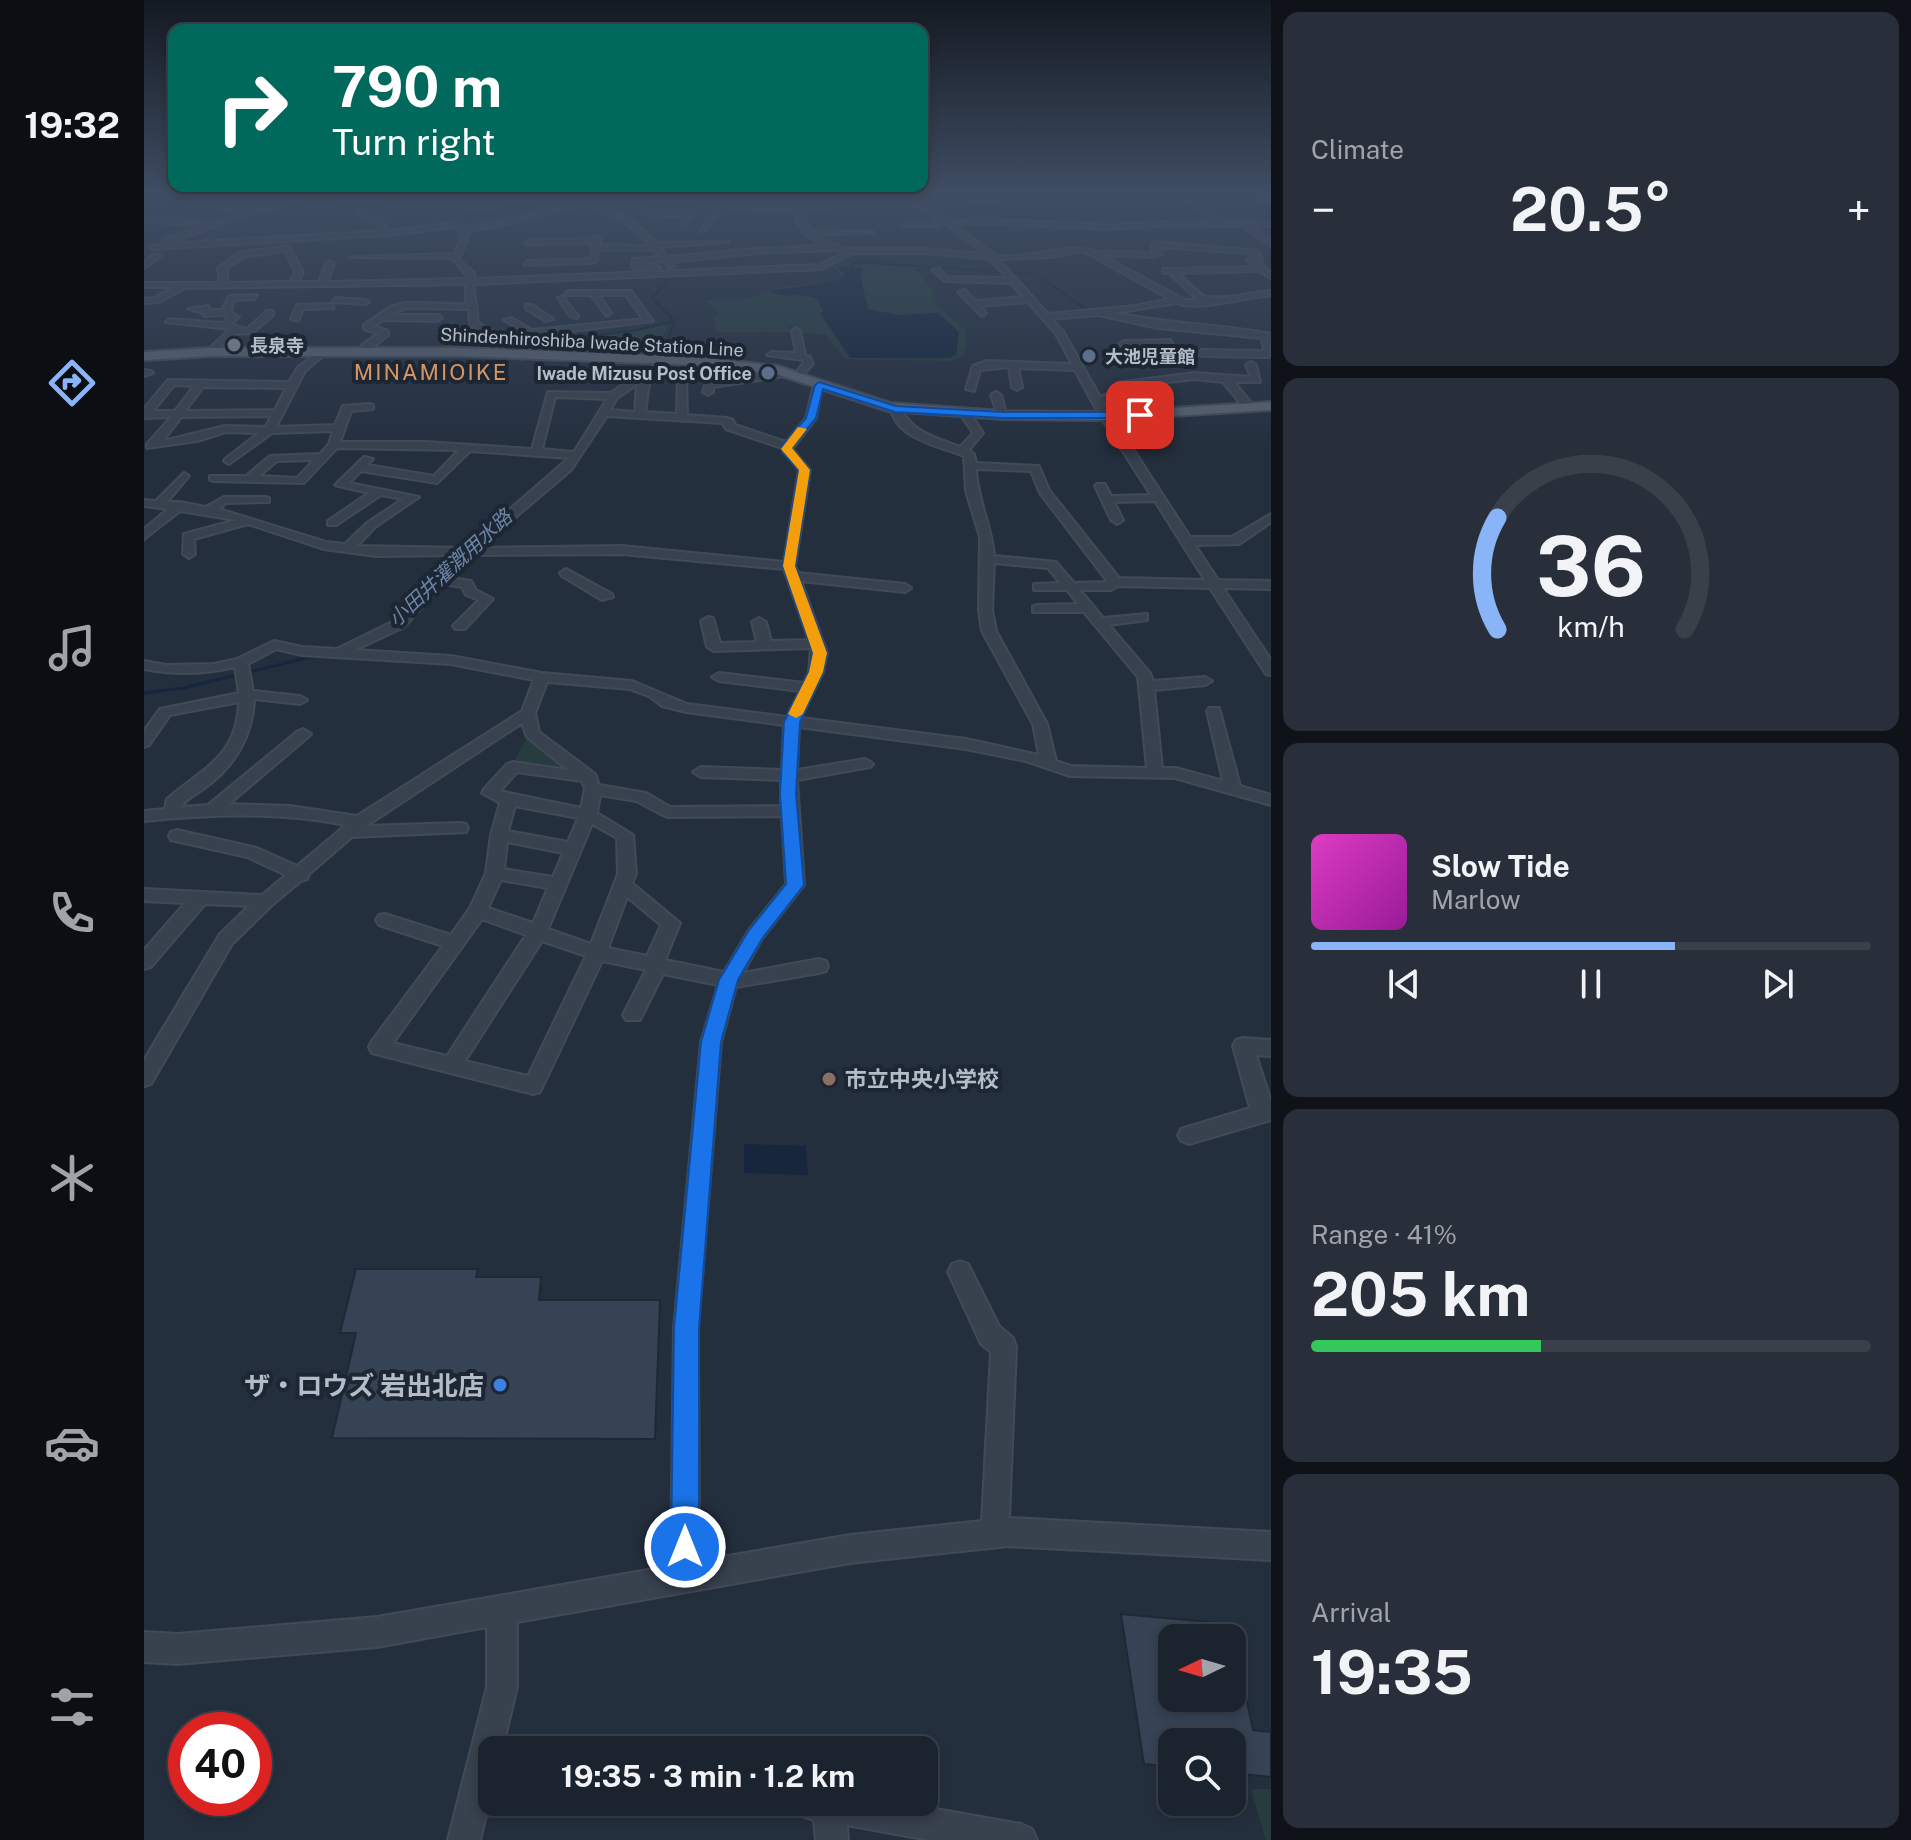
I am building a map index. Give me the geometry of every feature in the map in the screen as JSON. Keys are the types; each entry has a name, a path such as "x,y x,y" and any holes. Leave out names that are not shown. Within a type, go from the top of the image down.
{"main road":[{"name":"Shindenhiroshiba Iwade Station Line","path":"147,364 211,352 465,352 672,360 793,374 895,409 1105,416 1271,406"}],"street":[{"path":"223,277 224,286"},
{"path":"261,285 262,277"},
{"path":"294,285 297,277"},
{"path":"322,285 325,277"},
{"path":"471,277 470,307 473,323 521,356"},
{"path":"577,277 581,280"},
{"path":"144,285 333,285 618,277"},
{"path":"943,277 1014,281"},
{"path":"1010,277 1060,333 1105,416 1271,671"},
{"path":"1154,277 1154,287"},
{"path":"1170,277 1208,289"},
{"path":"1170,277 1185,283 1202,299 1224,300"},
{"path":"1154,287 1271,277"},
{"path":"144,301 165,296 187,284"},
{"path":"225,312 232,298 261,296 282,285"},
{"path":"333,285 333,304"},
{"path":"1154,287 1191,304 1223,327 1236,347"},
{"path":"1224,288 1271,287"},
{"path":"1240,288 1248,294"},
{"path":"984,315 963,293 1022,290"},
{"path":"144,293 165,296"},
{"path":"593,293 607,313"},
{"path":"513,323 531,333 649,321 628,293 565,295 574,316"},
{"path":"1191,304 1271,293"},
{"path":"259,310 261,296"},
{"path":"291,297 333,304"},
{"path":"423,307 432,298"},
{"path":"973,304 1030,299"},
{"path":"1046,317 1144,308 1177,300"},
{"path":"206,303 230,302"},
{"path":"295,319 300,307 365,302"},
{"path":"362,352 385,333 367,327 405,305 470,307"},
{"path":"529,307 549,319"},
{"path":"1144,308 1175,325"},
{"path":"192,309 208,309 204,313 225,312 235,317 224,324"},
{"path":"629,311 640,310"},
{"path":"596,314 618,312"},
{"path":"1096,312 1196,329 1223,327 1269,334 1269,354 1203,350 1196,329"},
{"path":"206,324 197,336 249,331 270,313"},
{"path":"490,332 513,323 585,315"},
{"path":"1141,319 1161,315"},
{"path":"382,317 438,318"},
{"path":"170,322 237,327 211,352"},
{"path":"1123,344 1173,347 1165,334 1175,325"},
{"path":"796,331 801,356"},
{"path":"1138,333 1144,344"},
{"path":"1004,351 1017,387"},
{"path":"229,461 269,430 301,369 321,353"},
{"path":"708,392 709,384 793,374 808,364 807,359 801,356 772,355"},
{"path":"536,452 551,394 609,396 672,360"},
{"path":"1230,362 1231,380 1249,407"},
{"path":"971,389 976,368 987,364 1077,367"},
{"path":"1097,402 1111,396 1117,386 1194,376 1257,380 1251,365"},
{"path":"639,377 683,374 682,418"},
{"path":"639,377 644,384 640,415"},
{"path":"144,414 171,382 201,383 246,414 277,413"},
{"path":"149,446 201,383"},
{"path":"144,414 178,414 262,387 294,385"},
{"path":"787,446 811,418 819,385"},
{"path":"236,430 262,387"},
{"path":"996,395 1003,415"},
{"path":"337,652 387,632 516,508 556,478 604,413 609,396"},
{"path":"197,438 222,400"},
{"path":"214,478 300,481 334,445 347,408 369,407"},
{"path":"895,409 903,424 912,432 969,454 973,466 972,493 986,526 985,617 989,631 1040,724 1049,763"},
{"path":"963,450 978,433 964,412"},
{"path":"604,413 723,420 729,422 730,427 787,446"},
{"path":"149,446 197,438 225,429 269,430 374,419"},
{"path":"555,453 564,437"},
{"path":"334,445 426,445 574,455"},
{"path":"348,548 371,525 413,497 341,485 386,445"},
{"path":"416,455 426,445"},
{"path":"685,1578 686,1328 711,1042 729,980 755,935 795,885 789,811 792,722 820,653 791,571 805,470 788,452 787,446"},
{"path":"359,467 437,480 467,448"},
{"path":"249,479 274,458 320,457"},
{"path":"397,473 406,464"},
{"path":"973,466 1035,468 1044,491 1115,582"},
{"path":"160,504 184,476"},
{"path":"1101,486 1117,520"},
{"path":"332,523 380,491"},
{"path":"1109,499 1158,498"},
{"path":"210,509 224,500 265,500"},
{"path":"144,503 210,509 298,538 348,548 622,550 905,588"},
{"path":"344,503 357,506"},
{"path":"144,535 180,505"},
{"path":"1186,541 1235,541 1271,517"},
{"path":"189,554 188,537 249,520"},
{"path":"556,585 586,550"},
{"path":"988,559 1052,565 1145,676 1155,773"},
{"path":"566,573 607,597"},
{"path":"440,580 467,584 471,592 487,599 460,626"},
{"path":"1039,587 1111,586 1115,582 1271,585"},
{"path":"1038,609 1088,608"},
{"path":"1101,622 1142,617"},
{"path":"708,621 714,647 817,644"},
{"path":"759,622 765,646"},
{"path":"144,665 166,669 243,669 274,645 320,652 451,660 542,677 632,685 654,693 667,703 686,708 966,744 1049,763 1070,771 1176,773 1271,800"},
{"path":"173,813 173,803 179,797 222,766 247,722 248,696 243,669"},
{"path":"542,677 528,713 532,734 591,783"},
{"path":"719,677 808,688"},
{"path":"1146,686 1205,681"},
{"path":"144,742 165,712 258,694 300,700"},
{"path":"1214,711 1232,787"},
{"path":"144,1078 226,939 354,827 528,713"},
{"path":"213,809 303,734"},
{"path":"701,772 789,777 825,775 865,764"},
{"path":"509,800 499,835 495,873 478,911 379,1047 533,1086 597,953 623,885 627,874 625,835 588,815 509,800 490,793 513,767 640,797 667,812 789,811"},
{"path":"451,1066 538,932 588,815 591,783"},
{"path":"144,816 213,809 313,812 354,827 460,828"},
{"path":"499,835 574,849"},
{"path":"177,836 251,852 301,875"},
{"path":"495,873 559,884"},
{"path":"623,885 671,923 633,1015"},
{"path":"144,895 266,901"},
{"path":"144,962 200,898"},
{"path":"478,911 597,953 729,980 748,980 819,966"},
{"path":"385,920 455,943"},
{"path":"1189,1135 1266,1112 1243,1046 1271,1048"},
{"path":"960,1272 990,1335 1004,1347 995,1533"},
{"path":"144,1647 178,1649 377,1632 850,1549 995,1533 1271,1546"},
{"path":"464,1840 502,1687 502,1610"},
{"path":"822,1816 832,1840"},
{"path":"885,1816 1021,1840"}],"green space":[{"path":"844,277 922,277 932,290 937,305 967,332 964,356 951,361 845,359 825,334 805,333 791,326 780,315 794,332 716,332 713,317 719,315 705,300 746,299 776,288 836,281"},
{"path":"657,323 667,327 661,343 605,338 608,334 646,330"},
{"path":"527,738 577,773 513,763"},
{"path":"1251,1789 1271,1789 1271,1840 1266,1840"}],"water":[{"path":"861,277 868,309 898,315 938,313 959,332 956,355 949,358 850,358 820,313 823,312 817,299 770,291"},
{"path":"744,1144 806,1146 808,1175 744,1173"}],"building":[{"name":"ザ・ロウズ 岩出北店","path":"356,1269 478,1269 476,1277 541,1277 539,1300 660,1300 655,1439 332,1438 356,1333 340,1333"},
{"path":"1121,1614 1231,1624 1158,1624 1158,1712 1246,1712 1246,1697 1253,1730 1271,1732 1271,1777 1246,1774 1246,1728 1158,1728 1158,1766 1144,1764"}],"waterway":[{"name":"小田井灌漑用水路","path":"672,277 652,298 674,321"},
{"path":"1040,277 1090,312"},
{"path":"470,349 633,331 674,321"},
{"name":"小田井灌漑用水路","path":"667,357 667,344 674,321"},
{"name":"小田井灌漑用水路","path":"624,385 643,372"},
{"name":"小田井灌漑用水路","path":"480,536 503,515"},
{"name":"小田井灌漑用水路","path":"144,693 183,688 319,655"}],"slow traffic":[{"path":"796,714 816,672 820,653 789,566 805,470 786,449 801,429"}],"place":[{"name":"長泉寺","path":"234,345"},
{"name":"大池児童館","path":"1089,356"},
{"name":"Iwade Mizusu Post Office","path":"768,373"},
{"name":"市立中央小学校","path":"829,1079"},
{"name":"ザ・ロウズ 岩出北店","path":"500,1385"}],"district":[{"name":"MINAMIOIKE","path":"431,372"}],"route":[{"path":"685,1547 686,1328 711,1042 729,980 755,935 795,885 788,794 792,722 816,672 820,653 789,566 805,470 788,452 787,446 811,418 819,385 895,409 1003,415 1140,415"}]}
